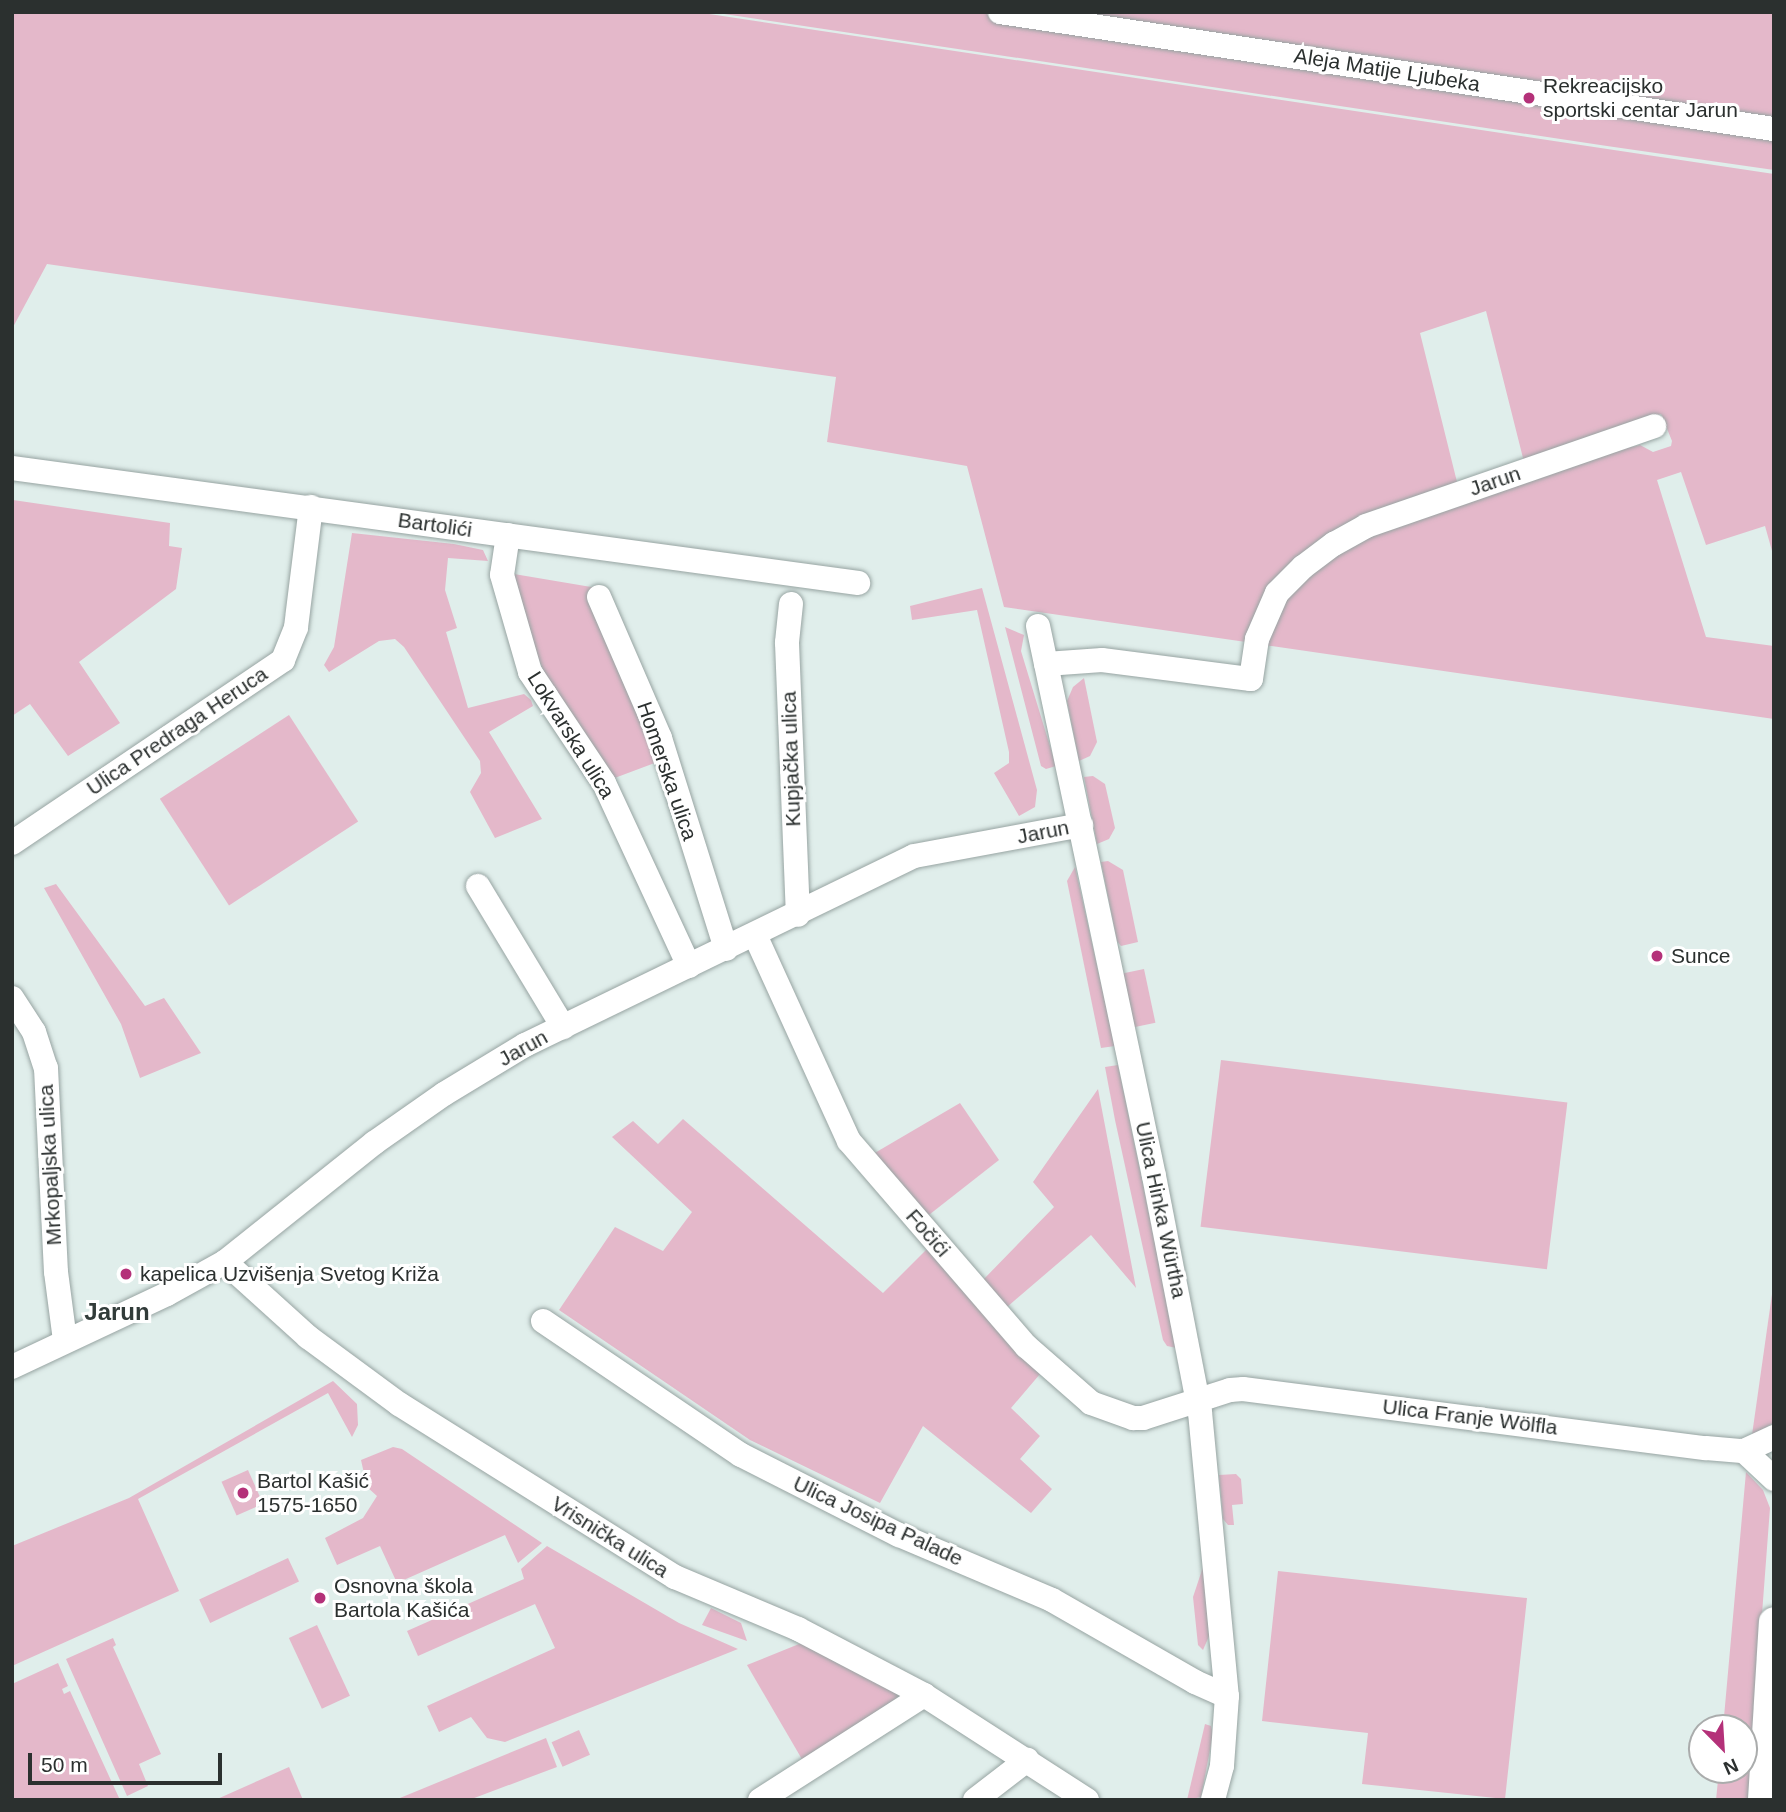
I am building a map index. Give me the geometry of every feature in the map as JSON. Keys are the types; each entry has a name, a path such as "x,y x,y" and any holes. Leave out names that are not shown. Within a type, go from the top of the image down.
{"street":[{"name":"Aleja Matije Ljubeka","path":"1000,12 1774,128"},
{"name":"Jarun","path":"1046,664 1102,660 1251,679 1257,639 1277,593 1303,567 1334,544 1366,526 1654,426"},
{"name":"Bartolići","path":"12,468 311,507 592,549 858,583"},
{"name":"Ulica Predraga Heruca","path":"12,843 283,660 296,627 311,507"},
{"name":"Lokvarska ulica","path":"508,535 502,575 530,672 604,783 689,966"},
{"name":"Homerska ulica","path":"599,597 660,738 726,949"},
{"name":"Kupjačka ulica","path":"791,604 787,643 798,915"},
{"name":"Ulica Hinka Würtha","path":"1038,626 1198,1401 1227,1696 1222,1766 1213,1800"},
{"name":"Jarun","path":"12,1367 167,1294 225,1262 380,1139 444,1094 525,1045 798,915 914,856 1081,825"},
{"path":"478,886 563,1027"},
{"name":"Fočići","path":"754,935 849,1141 1026,1346 1091,1403 1133,1418 1150,1417 1198,1401"},
{"name":"Mrkopaljska ulica","path":"12,998 34,1032 46,1068 56,1272 65,1340"},
{"name":"Vrisnička ulica","path":"225,1262 308,1337 399,1404 675,1577 797,1629 924,1695 1087,1800"},
{"name":"Ulica Josipa Palade","path":"543,1321 741,1455 899,1535 1052,1600 1195,1682 1227,1696"},
{"name":"Ulica Franje Wölfla","path":"1198,1401 1243,1389 1744,1451"},
{"path":"1774,1437 1744,1451 1774,1479"},
{"path":"1763,1800 1774,1622"},
{"path":"760,1800 924,1695"},
{"path":"975,1800 1027,1760"}],"shaded area":[{"path":"12,12 696,12 1774,174 1774,558 1765,526 1706,545 1681,472 1657,480 1706,637 1774,646 1774,719 1264,645 1280,606 1288,595 1328,558 1358,539 1390,525 1614,451 1640,445 1653,452 1671,446 1672,441 1661,414 1524,462 1486,311 1420,333 1457,482 1364,520 1289,569 1259,607 1246,642 1004,607 967,466 827,442 836,377 47,264 12,329"},
{"name":"Rekreacijsko sportski centar Jarun","path":"711,12 1774,12 1774,170 1607,146"},
{"path":"13,500 170,523 169,546 182,548 176,589 79,662 120,723 68,756 30,704 12,716"},
{"path":"352,533 454,544 483,550 488,561 448,558 445,590 457,628 446,632 468,708 524,694 531,700 533,706 489,732 542,819 495,838 470,792 481,773 480,761 404,647 395,639 379,641 329,672 324,665 334,647"},
{"path":"514,574 609,590 592,600 660,761 612,779 554,695 538,658"},
{"path":"982,588 1037,790 1035,807 1019,816 994,773 1009,763 1009,752 977,610 912,620 910,606"},
{"path":"1005,627 1024,635 1021,651 1056,766 1046,769 1041,766"},
{"path":"1084,678 1097,742 1090,756 1079,761 1067,701 1073,687"},
{"path":"289,715 358,822 229,905 160,799"},
{"path":"1093,776 1105,784 1115,828 1109,839 1097,844 1084,777"},
{"path":"1108,861 1123,870 1138,942 1121,946 1117,941 1101,862"},
{"path":"1075,867 1115,1046 1101,1048 1067,881"},
{"path":"56,884 145,1006 164,998 201,1053 140,1078 121,1024 44,888"},
{"path":"1144,969 1155,1023 1134,1027 1122,974"},
{"path":"1221,1060 1567,1103 1547,1269 1201,1227"},
{"path":"1118,1065 1177,1348 1167,1346 1163,1340 1115,1120 1105,1067"},
{"path":"1098,1089 1136,1288 1091,1235 1007,1307 983,1280 1054,1207 1033,1182"},
{"path":"960,1103 999,1160 925,1218 873,1154"},
{"path":"683,1119 883,1293 927,1249 1040,1374 1011,1408 1040,1436 1020,1459 1052,1489 1031,1513 923,1426 880,1503 750,1440 559,1310 615,1227 663,1251 692,1212 612,1137 633,1121 658,1144"},
{"path":"1774,1280 1774,1423 1752,1435"},
{"path":"333,1381 357,1404 358,1425 352,1437 328,1393 138,1499 179,1591 12,1666 12,1546 129,1498"},
{"path":"393,1447 402,1449 542,1543 518,1563 505,1535 397,1583 380,1546 337,1565 325,1538 363,1518 377,1496 367,1487 361,1460"},
{"path":"248,1470 263,1504 237,1516 222,1482"},
{"path":"1746,1472 1763,1490 1770,1508 1754,1714 1724,1714"},
{"path":"1236,1474 1241,1479 1243,1504 1232,1505 1234,1525 1228,1525 1223,1519 1219,1475"},
{"path":"547,1546 679,1623 738,1649 505,1742 487,1738 471,1717 439,1732 427,1706 555,1648 535,1604 418,1656 407,1631 524,1579 521,1569"},
{"path":"288,1558 299,1582 210,1623 199,1599"},
{"path":"1204,1564 1210,1634 1203,1650 1198,1645 1193,1597"},
{"path":"1278,1571 1527,1598 1505,1799 1362,1784 1368,1733 1262,1721"},
{"path":"711,1608 741,1623 747,1641 702,1625"},
{"path":"317,1625 350,1696 322,1709 289,1638"},
{"path":"113,1638 116,1645 113,1647 161,1754 139,1764 148,1786 127,1796 66,1659"},
{"path":"799,1644 813,1644 899,1692 898,1697 803,1761 747,1665"},
{"path":"58,1663 68,1686 62,1689 64,1694 70,1691 120,1800 12,1800 12,1684"},
{"path":"1205,1724 1211,1726 1213,1734 1201,1797 1187,1800"},
{"path":"579,1730 590,1755 563,1767 552,1742"},
{"path":"546,1738 557,1767 469,1800 395,1800"},
{"path":"289,1767 303,1800 215,1800"},
{"path":"1718,1784 1749,1784 1748,1800 1716,1800"}],"place":[{"name":"Rekreacijsko sportski centar Jarun","path":"1529,98"},
{"name":"Sunce","path":"1657,956"},
{"name":"kapelica Uzvišenja Svetog Križa","path":"126,1274"},
{"name":"Bartol Kašić 1575-1650","path":"243,1493"},
{"name":"Osnovna škola Bartola Kašića","path":"320,1598"}],"district":[{"name":"Jarun","path":"117,1312"}]}
